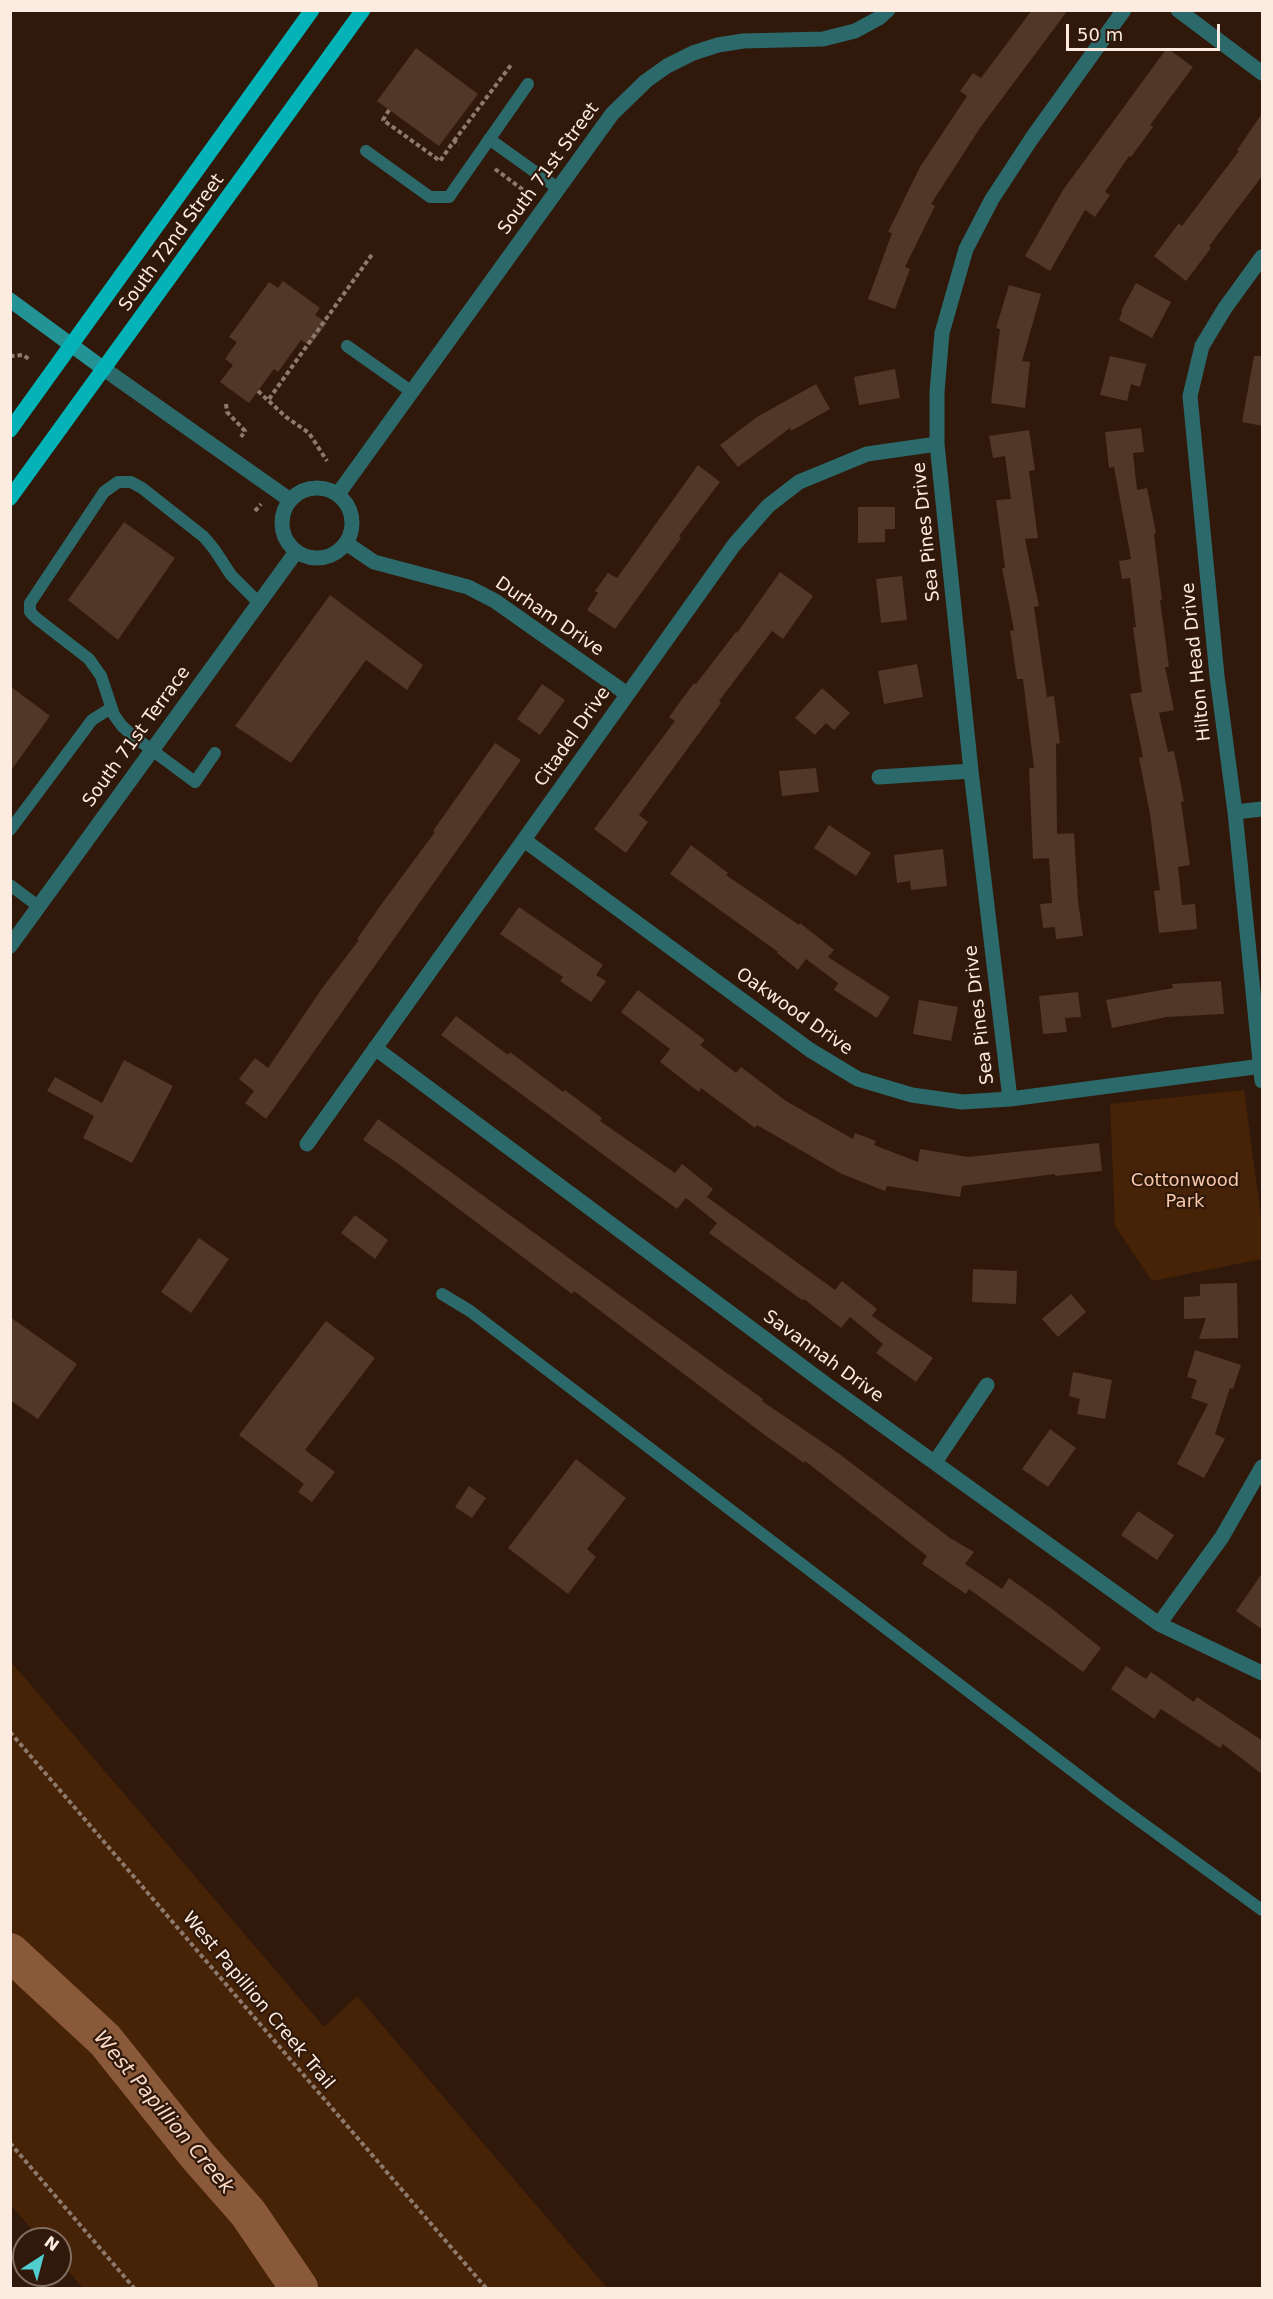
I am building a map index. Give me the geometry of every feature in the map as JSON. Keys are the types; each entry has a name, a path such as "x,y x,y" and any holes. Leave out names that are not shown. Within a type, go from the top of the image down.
{"main road":[{"name":"South 72nd Street","path":"10,430 73,346 312,10"},
{"name":"South 72nd Street","path":"10,498 363,10"},
{"path":"10,300 104,369"}],"street":[{"name":"South 71st Street","path":"338,494 612,114 640,86 667,66 693,53 718,45 742,41 824,39 855,32 888,10"},
{"name":"Sea Pines Drive","path":"1010,1099 971,771 937,444 937,392 942,333 966,249 992,199 1032,138 1124,10"},
{"path":"1178,10 1263,73"},
{"name":"Hilton Head Drive","path":"1262,1071 1235,812 1217,676 1190,396 1202,346 1225,308 1263,257"},
{"path":"104,369 290,500"},
{"name":"Citadel Drive","path":"307,1144 734,545 768,506 799,482 867,454 937,444"},
{"path":"324,488 338,494 348,507 352,520 351,532 346,543 336,553 322,558 310,558 296,552 282,530 283,513 290,500 298,493 308,489 324,488"},
{"name":"Durham Drive","path":"346,543 374,562 468,587 495,601 627,694"},
{"name":"South 71st Terrace","path":"10,946 296,552"},
{"path":"879,777 971,771"},
{"path":"1235,812 1263,809"},
{"name":"Oakwood Drive","path":"524,840 801,1043 858,1079 912,1095 962,1102 1010,1099 1262,1071"},
{"name":"Savannah Drive","path":"375,1048 649,1253 1160,1624 1263,1673"},
{"path":"935,1462 987,1384"},
{"path":"1160,1624 1222,1538 1263,1467"}],"lane":[{"path":"366,151 430,197 448,197 528,84"},
{"path":"489,139 559,189"},
{"path":"347,346 412,392"},
{"path":"215,753 195,782 122,726 111,708 101,676 88,659 30,612 30,603 104,492 118,482 131,482 142,488 204,537 231,575 259,603"},
{"path":"10,830 92,720 111,708"},
{"path":"10,885 38,906"},
{"path":"442,1294 470,1311 1112,1801 1263,1910"}],"path":[{"path":"389,110 383,120 440,161 511,65"},
{"path":"454,141 459,145"},
{"path":"495,169 530,195"},
{"path":"269,399 373,253"},
{"path":"10,356 23,355 29,359"},
{"path":"258,390 295,424 309,433 327,461"},
{"path":"226,404 229,416 245,430 241,437"},
{"path":"255,511 261,504"},
{"name":"West Papillion Creek Trail","path":"10,1732 486,2289"},
{"path":"10,2143 134,2289"}],"green space":[{"name":"Cottonwood Park","path":"1244,1090 1262,1224 1262,1259 1152,1281 1115,1226 1110,1104"},
{"path":"11,1662 324,2027 357,1996 607,2288 83,2288 72,2276 72,2227 30,2227 11,2205"}],"building":[{"path":"1032,10 1068,10 980,128 931,204 935,206 905,267 910,269 895,309 868,299 892,233 888,232 920,167 967,96 960,91 973,73 981,78"},
{"path":"416,48 478,94 439,146 377,101"},
{"path":"1167,48 1193,67 1150,125 1153,127 1131,157 1129,156 1105,192 1110,195 1095,217 1085,210 1050,271 1025,256 1063,190"},
{"path":"1263,112 1263,175 1209,246 1211,248 1186,281 1154,256 1179,223 1182,226 1239,151 1237,150"},
{"path":"283,281 320,308 315,315 327,323 310,346 301,340 278,372 274,369 249,403 220,382 233,365 225,359 237,342 229,337 269,282 278,288"},
{"path":"1136,283 1171,302 1152,338 1119,320 1121,311"},
{"path":"1009,285 1041,294 1022,361 1030,362 1025,408 991,403 1000,329 996,328"},
{"path":"1110,356 1146,364 1140,387 1131,384 1127,401 1100,395"},
{"path":"1254,356 1263,356 1263,426 1242,422"},
{"path":"895,369 900,398 859,405 854,377"},
{"path":"816,384 830,409 791,431 790,428 738,467 720,445 757,417"},
{"path":"1141,428 1144,452 1133,453 1137,490 1147,488 1156,533 1154,534 1162,600 1160,600 1169,667 1165,667 1174,710 1159,713 1168,752 1174,751 1184,801 1181,802 1190,865 1178,867 1182,905 1195,904 1197,929 1159,933 1154,891 1160,890 1150,814 1139,758 1143,757 1130,694 1142,692 1133,627 1136,627 1130,578 1122,579 1119,561 1131,559 1114,467 1109,468 1105,432"},
{"path":"1029,430 1035,470 1029,471 1038,538 1025,539 1039,606 1034,607 1047,697 1054,696 1060,743 1056,744 1057,834 1074,833 1078,901 1083,936 1056,939 1055,927 1043,928 1040,904 1052,903 1049,858 1033,859 1029,768 1034,768 1023,679 1017,679 1010,631 1014,630 1002,568 1005,568 996,500 1011,499 1005,456 993,458 989,436"},
{"path":"698,465 720,482 679,536 681,538 615,629 587,610 598,593 595,591 608,573 617,578"},
{"path":"858,507 895,507 895,529 885,529 885,542 858,543"},
{"path":"124,522 175,558 118,640 68,600"},
{"path":"780,572 813,596 783,639 772,631 719,701 721,703 639,815 648,822 626,853 594,829 675,721 669,717 694,683 696,684 737,633"},
{"path":"902,576 907,620 881,623 876,579"},
{"path":"330,595 423,665 407,690 366,660 291,763 235,726"},
{"path":"917,664 923,697 884,704 878,671"},
{"path":"542,684 565,700 540,735 517,719"},
{"path":"10,686 50,716 10,772"},
{"path":"822,688 850,713 834,730 826,723 815,735 795,718"},
{"path":"495,743 521,760 266,1119 245,1103 254,1091 239,1079 255,1058 268,1068"},
{"path":"816,768 819,792 782,796 779,771"},
{"path":"829,825 871,853 856,876 814,848"},
{"path":"691,845 728,873 726,875 799,925 800,923 834,950 828,957 890,997 877,1018 834,990 838,983 806,959 798,970 778,952 670,874"},
{"path":"943,849 947,886 911,890 910,881 897,883 894,855"},
{"path":"519,907 603,965 596,975 606,981 591,1002 560,981 563,977 500,934"},
{"path":"1221,981 1224,1014 1167,1017 1112,1028 1106,1000 1173,988 1172,984"},
{"path":"638,990 705,1040 700,1045 736,1073 741,1067 786,1101 853,1139 855,1133 876,1141 874,1145 918,1162 920,1149 968,1157 1099,1143 1102,1171 1055,1176 1055,1174 962,1186 960,1197 887,1186 885,1191 842,1174 757,1125 755,1128 701,1088 699,1092 660,1062 670,1049 621,1012"},
{"path":"1078,992 1081,1017 1065,1018 1067,1032 1043,1034 1039,996"},
{"path":"919,1000 958,1007 951,1041 913,1034"},
{"path":"456,1016 508,1055 510,1052 563,1092 565,1090 602,1118 600,1121 675,1173 682,1164 713,1189 707,1197 835,1290 842,1281 877,1309 872,1316 933,1358 916,1382 876,1353 883,1344 850,1317 841,1328 804,1299 802,1300 709,1233 717,1223 686,1198 677,1209 441,1035"},
{"path":"124,1060 173,1086 132,1163 83,1138 94,1116 47,1091 55,1077 102,1103"},
{"path":"378,1119 763,1399 762,1401 838,1453 950,1538 974,1552 965,1564 1002,1589 1009,1578 1051,1608 1101,1648 1083,1672 969,1589 966,1594 922,1564 927,1556 805,1461 804,1463 766,1436 574,1291 572,1294 400,1165 363,1140"},
{"path":"355,1215 388,1240 375,1259 341,1233"},
{"path":"199,1238 229,1259 191,1313 161,1292"},
{"path":"973,1269 1017,1271 1016,1304 972,1302"},
{"path":"1237,1283 1238,1338 1199,1339 1206,1318 1184,1319 1184,1297 1200,1296 1200,1284"},
{"path":"1071,1294 1086,1312 1058,1337 1042,1319"},
{"path":"10,1317 77,1364 38,1419 10,1400"},
{"path":"326,1321 375,1358 305,1450 335,1472 312,1502 298,1492 304,1484 239,1435"},
{"path":"1195,1350 1241,1365 1233,1389 1230,1388 1215,1434 1225,1439 1204,1478 1177,1464 1208,1404 1191,1398 1197,1380 1187,1377"},
{"path":"1073,1372 1112,1380 1105,1419 1077,1414 1080,1399 1069,1396"},
{"path":"1050,1429 1076,1448 1048,1487 1022,1469"},
{"path":"576,1459 626,1498 587,1549 596,1557 568,1594 508,1548"},
{"path":"469,1486 486,1498 472,1518 455,1507"},
{"path":"1138,1511 1174,1535 1157,1560 1121,1535"},
{"path":"1263,1572 1263,1630 1236,1611"},
{"path":"1126,1666 1146,1679 1151,1672 1194,1702 1197,1697 1263,1741 1263,1775 1223,1744 1220,1748 1161,1709 1154,1719 1111,1689"}],"waterway":[{"name":"West Papillion Creek","path":"10,1952 105,2040 197,2155 248,2213 299,2288"}]}
